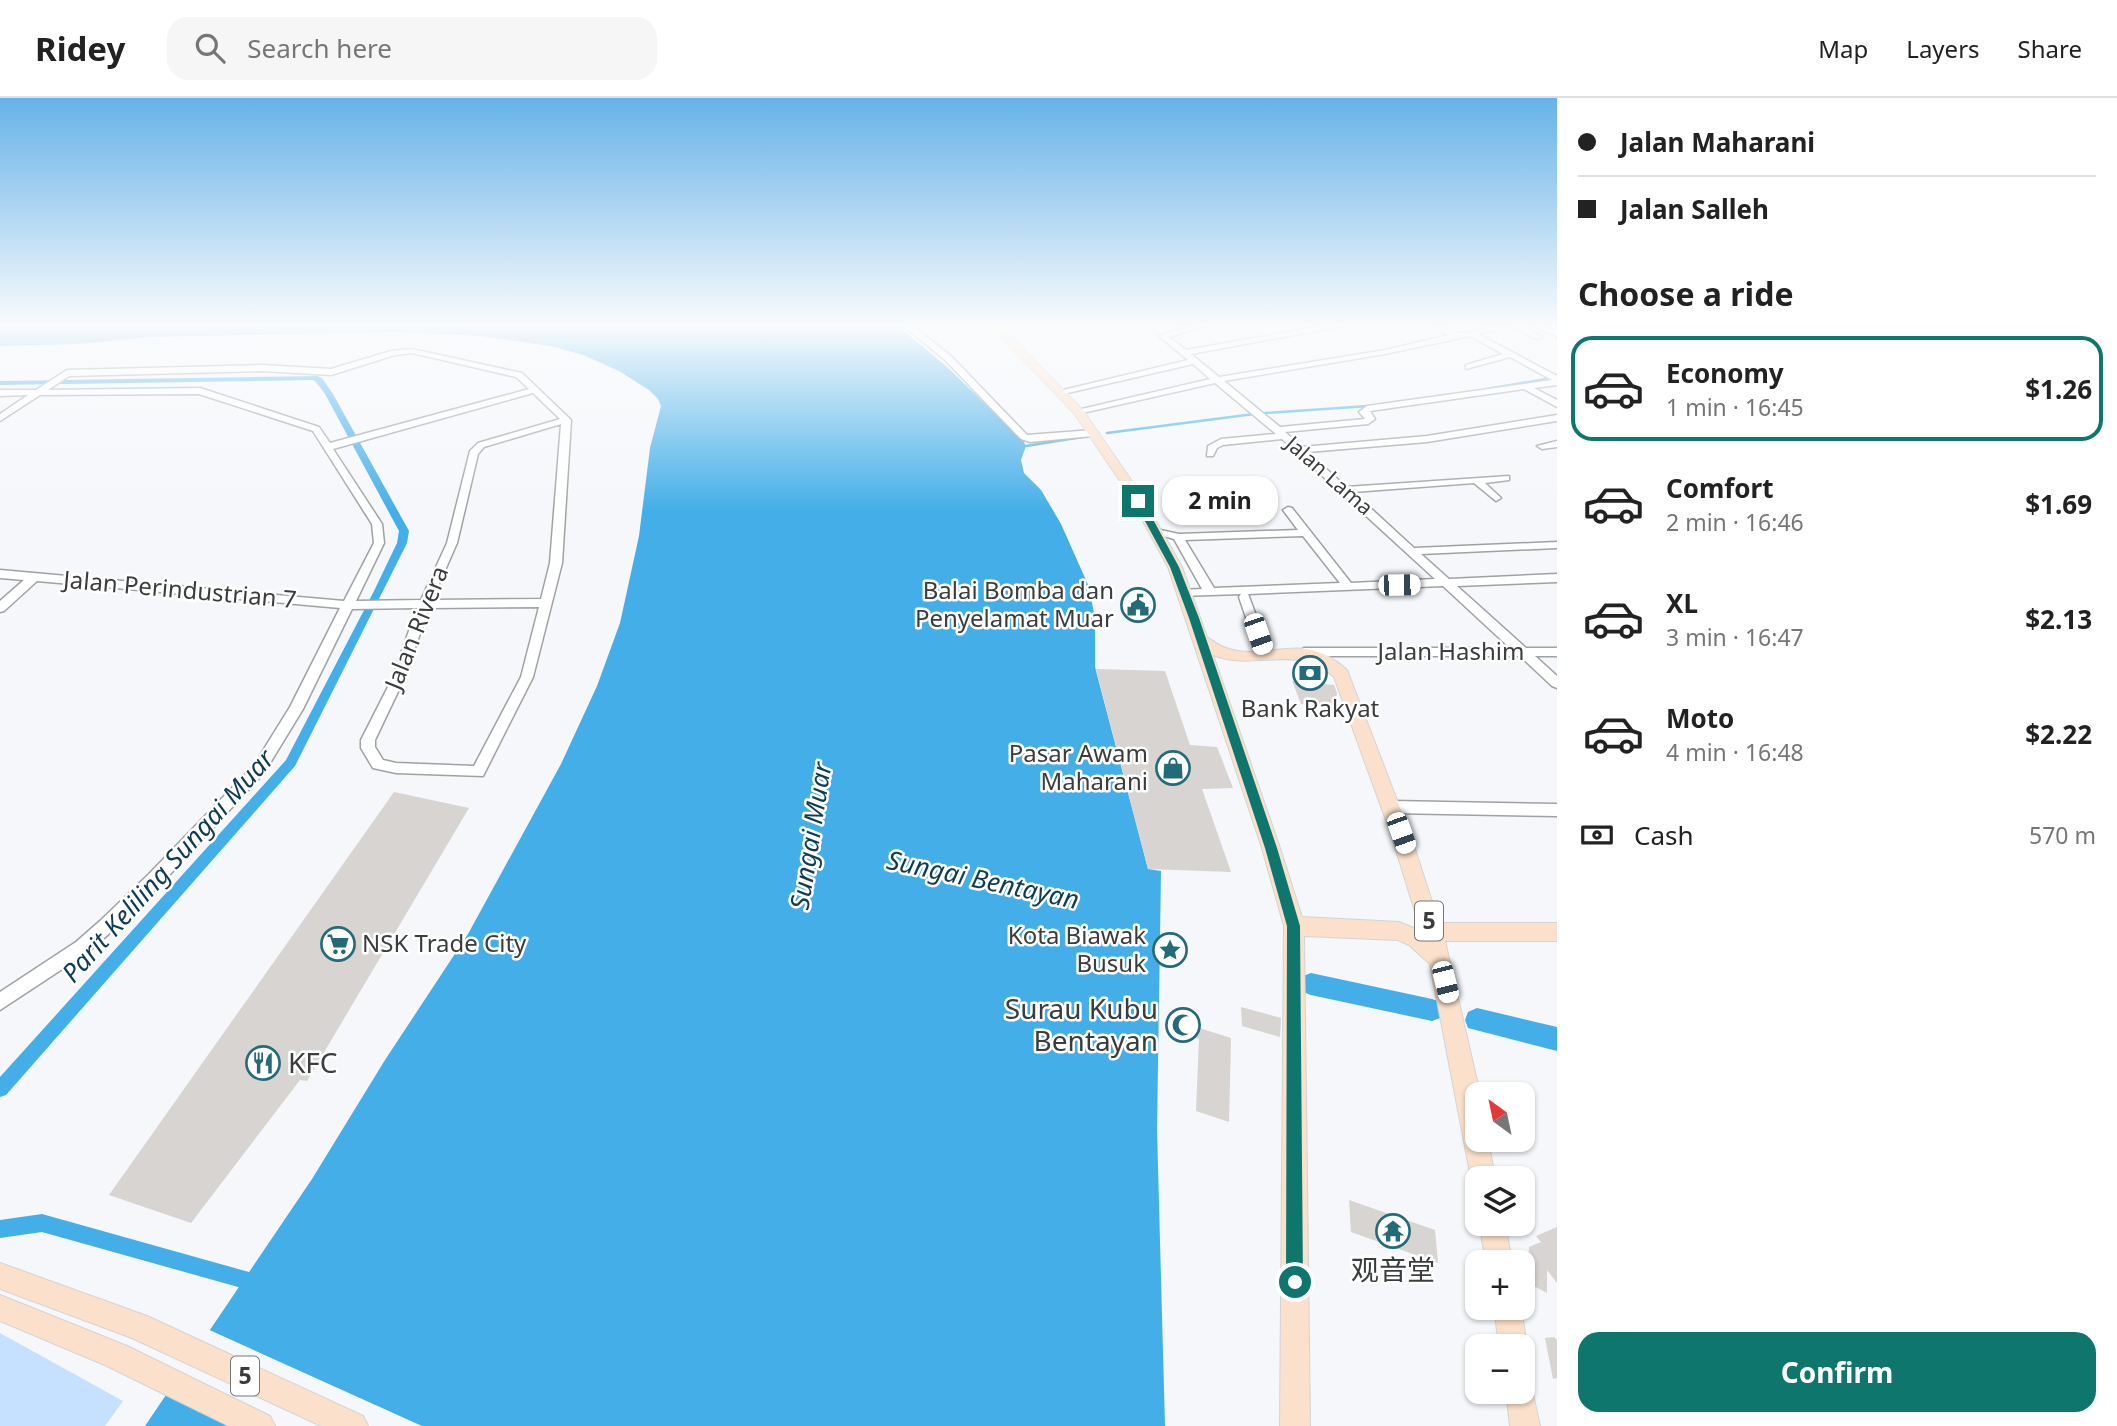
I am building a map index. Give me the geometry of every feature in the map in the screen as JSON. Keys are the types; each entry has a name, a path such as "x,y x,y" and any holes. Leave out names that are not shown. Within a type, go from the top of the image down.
{"main road":[{"path":"1055,388 1078,411 1132,490 1175,567 1271,848 1294,926 1296,1426"},
{"path":"1202,641 1220,652 1237,655 1304,652 1325,660 1341,674"},
{"path":"1213,677 1220,662 1237,655"},
{"name":"5","path":"1341,674 1392,807 1432,932 1457,1030 1481,1166"},
{"name":"5","path":"1294,926 1399,931 1416,939 1439,959"},
{"name":"5","path":"1432,932 1557,932"},
{"name":"5","path":"0,1276 137,1326 353,1426"},
{"name":"5","path":"0,1308 117,1356 260,1426"},
{"path":"1522,1404 1525,1426"}],"street":[{"path":"0,418 45,388"},
{"path":"534,388 566,420 556,564 545,603"},
{"path":"977,388 1024,437 1036,439 1093,433"},
{"path":"1059,392 1077,388"},
{"path":"1078,411 1181,388"},
{"name":"Jalan Lama","path":"1226,388 1345,490 1557,683"},
{"path":"1210,454 1213,446 1221,442 1368,421 1370,419 1364,412 1367,410 1511,388"},
{"path":"1528,388 1557,404"},
{"path":"328,447 536,390"},
{"path":"0,393 200,391 316,429 377,524 379,543 354,605 259,769 155,879 106,926 82,947 0,1002"},
{"path":"1299,450 1427,439 1557,418"},
{"name":"Jalan Rivera","path":"545,603 527,677 478,772 378,764 368,748 368,740 398,679 424,606 452,543 473,453 478,447 566,420"},
{"path":"1542,446 1557,444"},
{"path":"1345,490 1505,478"},
{"path":"1477,481 1496,498"},
{"path":"1288,510 1348,586"},
{"path":"1155,530 1178,537 1305,533"},
{"path":"1178,537 1210,592"},
{"path":"1413,551 1557,545"},
{"name":"Jalan Perindustrian 7","path":"0,574 354,605 545,603"},
{"path":"0,608 34,577"},
{"path":"1184,593 1557,578"},
{"path":"1245,597 1264,653"},
{"name":"Jalan Hashim","path":"1304,652 1557,652"},
{"path":"1341,674 1344,652"},
{"path":"1392,807 1557,810"}],"shaded area":[{"path":"0,1333 123,1401 105,1426 0,1426"}],"water":[{"name":"Sungai Muar","path":"646,388 969,388 1026,446 1021,460 1024,473 1041,490 1061,524 1089,587 1095,619 1095,667 1148,869 1161,871 1157,1130 1165,1426 145,1426 312,1179 385,1060 468,934 561,764 597,686 620,623 639,536 650,448 661,406"}],"pier":[{"path":"205,1328 422,1426 234,1426 162,1394"}],"building":[{"name":"Pasar Awam Maharani","path":"1096,669 1165,671 1190,745 1217,747 1233,788 1202,789 1231,872 1148,869"},
{"path":"1292,681 1334,685 1337,693 1335,706 1301,704"},
{"name":"NSK Trade City","path":"394,792 469,808 307,1081 300,1080 191,1223 109,1195"},
{"path":"1241,1007 1281,1018 1280,1037 1242,1026"},
{"path":"1169,1012 1197,1019 1196,1027 1231,1038 1229,1122 1196,1111 1199,1039 1169,1030"},
{"name":"观音堂","path":"1349,1200 1435,1230 1438,1263 1351,1232"},
{"path":"1557,1227 1557,1283 1547,1270 1547,1293 1535,1287 1535,1250 1529,1250 1529,1247 1541,1242 1536,1236"},
{"path":"1554,1337 1557,1340 1557,1378 1553,1379 1545,1338"}],"waterway":[{"name":"Parit Keliling Sungai Muar","path":"0,1089 291,763 402,543 404,531 325,388"},
{"path":"1487,389 1493,388"},
{"path":"1265,413 1368,406"},
{"path":"1107,433 1254,414"},
{"path":"1026,446 1082,437"},
{"name":"Sungai Bentayan","path":"1311,984 1432,1010"},
{"name":"Sungai Bentayan","path":"1477,1020 1557,1039"},
{"name":"Parit Keliling Sungai Muar","path":"0,1229 42,1223 256,1283"}],"place":[{"name":"Balai Bomba dan Penyelamat Muar","path":"1138,605"},
{"name":"Bank Rakyat","path":"1310,673"},
{"name":"Pasar Awam Maharani","path":"1173,768"},
{"name":"NSK Trade City","path":"338,944"},
{"name":"Kota Biawak Busuk","path":"1170,950"},
{"name":"Surau Kubu Bentayan","path":"1183,1025"},
{"name":"KFC","path":"263,1063"},
{"name":"观音堂","path":"1393,1231"}],"route":[{"path":"1138,501 1175,567 1194,618 1271,848 1294,926 1295,1282"}]}
